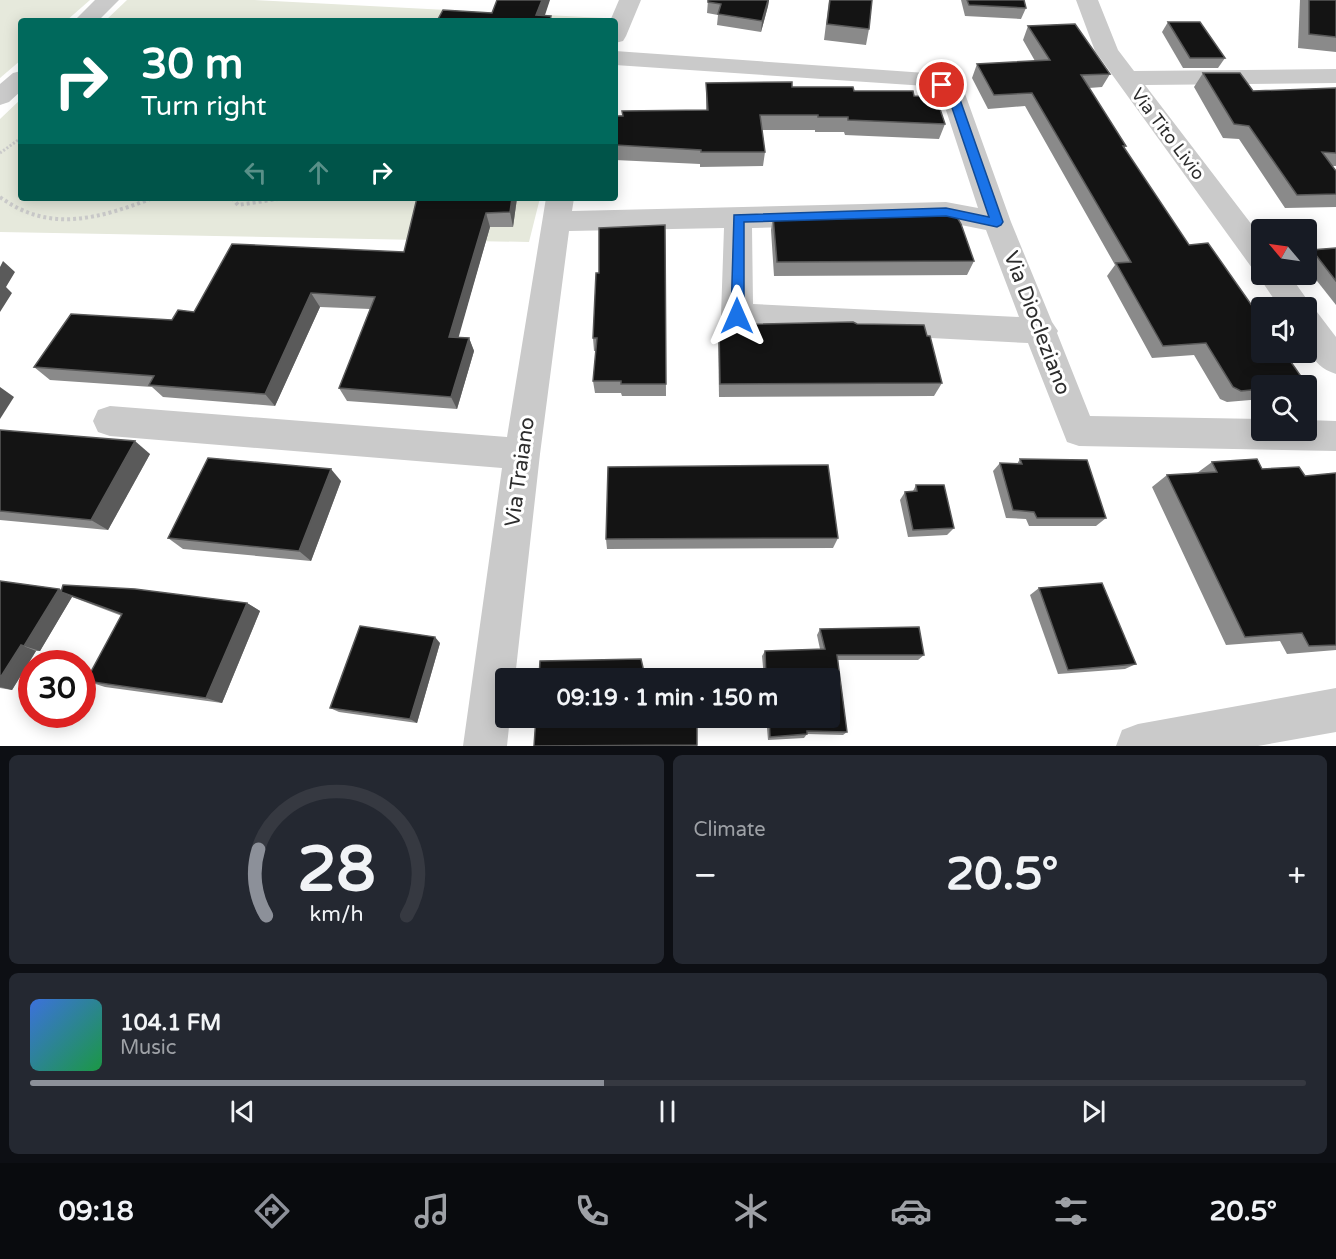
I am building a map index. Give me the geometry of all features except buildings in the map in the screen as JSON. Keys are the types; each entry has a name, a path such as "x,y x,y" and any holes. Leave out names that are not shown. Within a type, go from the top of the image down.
{"street":[{"path":"88,18 108,0"},
{"path":"618,29 630,0"},
{"name":"Via Tito Livio","path":"1087,0 1107,51 1251,245"},
{"name":"Via Diocleziano","path":"618,58 931,79 952,91 997,222 1042,331 1079,431 1336,436"},
{"path":"1126,78 1336,76"},
{"path":"0,97 18,81"},
{"path":"558,209 738,218 946,212 997,222"},
{"name":"Via Traiano","path":"485,746 522,454 558,209"},
{"path":"738,218 737,316 1042,331"},
{"path":"1317,336 1336,361"},
{"path":"110,421 522,454"},
{"path":"1138,746 1336,710"}],"path":[{"path":"0,153 18,140"},
{"path":"0,196 11,208 37,219 82,219 143,201"},
{"path":"235,201 238,205 264,201"}],"shaded area":[{"path":"0,0 90,0 69,18 18,18 18,63 0,78"},
{"path":"127,0 254,0 604,18 108,18"},
{"path":"18,102 18,201 539,201 529,242 0,232 0,119"}],"route":[{"path":"737,316 738,218 946,212 997,222 952,91 942,85"}]}
